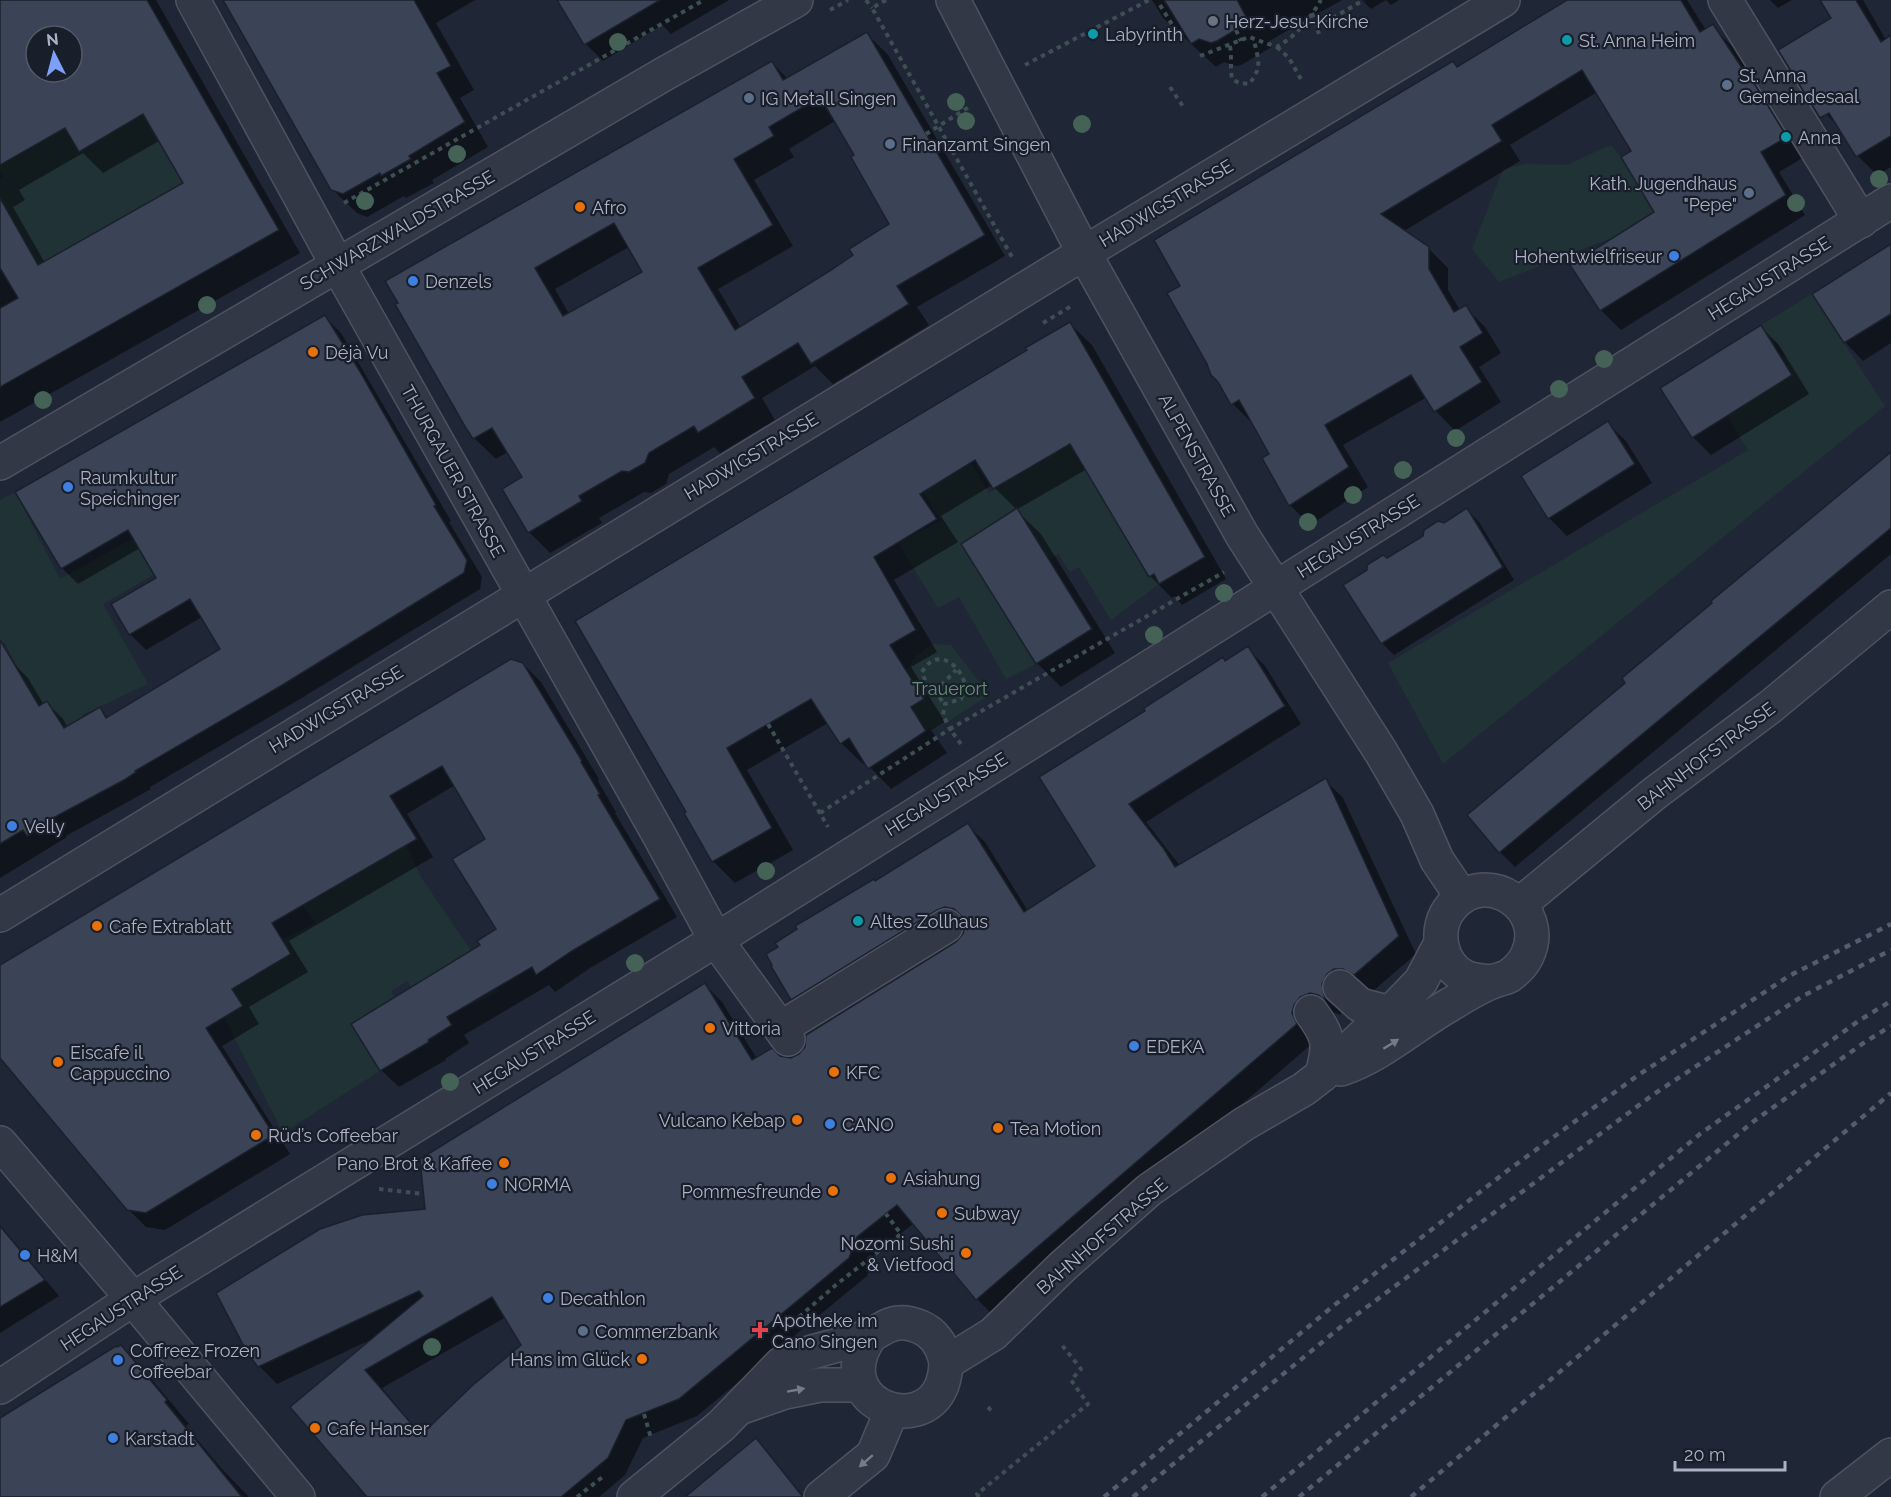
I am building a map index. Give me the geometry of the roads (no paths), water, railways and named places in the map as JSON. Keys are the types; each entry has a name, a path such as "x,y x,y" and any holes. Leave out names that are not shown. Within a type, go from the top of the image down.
{"street":[{"name":"THURGAUER STRASSE","path":"193,0 338,266 716,939 784,1034 946,926"},
{"name":"SCHWARZWALDSTRASSE","path":"0,463 664,74 796,0"},
{"name":"ALPENSTRASSE","path":"953,0 1084,253 1251,550 1381,752 1417,814 1437,860 1462,897"},
{"name":"HADWIGSTRASSE","path":"0,915 522,595 1503,0"},
{"path":"1725,0 1861,221"},
{"name":"HEGAUSTRASSE","path":"0,1387 134,1299 716,939 1891,201"},
{"name":"BAHNHOFSTRASSE","path":"1322,1075 1351,1065 1387,1047 1449,1005 1492,982 1506,978 1518,969 1527,958 1532,945 1532,930 1528,916 1520,904 1655,793 1770,707 1891,607"},
{"path":"1462,897 1476,891 1492,890 1507,895 1520,904"},
{"name":"BAHNHOFSTRASSE","path":"946,1363 993,1334 1063,1266 1149,1190 1244,1124 1304,1089 1322,1075 1421,981 1441,943 1444,917 1451,906 1462,897"},
{"path":"1441,943 1452,967 1464,976 1477,981 1492,982"},
{"path":"1340,987 1378,1023"},
{"path":"1322,1075 1328,1052 1325,1031 1311,1012 1330,1019 1346,1029 1378,1023"},
{"path":"0,1143 134,1299 298,1497"},
{"path":"634,1497 721,1426 782,1364 794,1358 871,1335 890,1325 910,1323 924,1329 935,1337 943,1349 946,1363 945,1377 940,1390 931,1401 913,1410 892,1410 879,1405 869,1396 861,1385 858,1359 871,1335"},
{"path":"740,1407 797,1389 819,1385 861,1385"},
{"path":"821,1497 873,1455 892,1410"},
{"path":"1837,1497 1891,1455"}],"railway":[{"path":"1104,1497 1332,1307 1507,1171 1637,1076 1789,976 1891,924"},
{"path":"1133,1497 1348,1321 1654,1094 1801,997 1891,950"},
{"path":"1262,1497 1700,1134 1860,1020 1891,1001"},
{"path":"1299,1497 1754,1121 1891,1026"},
{"path":"1411,1497 1891,1093"}],"place":[{"name":"Herz-Jesu-Kirche","path":"1213,21"},
{"name":"Labyrinth","path":"1093,34"},
{"name":"St. Anna Heim","path":"1567,40"},
{"name":"St. Anna Gemeindesaal","path":"1727,85"},
{"name":"IG Metall Singen","path":"749,98"},
{"name":"Anna","path":"1786,137"},
{"name":"Finanzamt Singen","path":"890,144"},
{"name":"Kath. Jugendhaus \"Pepe\"","path":"1749,193"},
{"name":"Afro","path":"580,207"},
{"name":"Hohentwielfriseur","path":"1674,256"},
{"name":"Denzels","path":"413,281"},
{"name":"Déjà Vu","path":"313,352"},
{"name":"Raumkultur Speichinger","path":"68,487"},
{"name":"Velly","path":"12,826"},
{"name":"Altes Zollhaus","path":"858,921"},
{"name":"Cafe Extrablatt","path":"97,926"},
{"name":"Vittoria","path":"710,1028"},
{"name":"EDEKA","path":"1134,1046"},
{"name":"Eiscafe il Cappuccino","path":"58,1062"},
{"name":"KFC","path":"834,1072"},
{"name":"Vulcano Kebap","path":"797,1120"},
{"name":"CANO","path":"830,1124"},
{"name":"Tea Motion","path":"998,1128"},
{"name":"Rüd’s Coffeebar","path":"256,1135"},
{"name":"Pano Brot & Kaffee","path":"504,1163"},
{"name":"Asiahung","path":"891,1178"},
{"name":"NORMA","path":"492,1184"},
{"name":"Pommesfreunde","path":"833,1191"},
{"name":"Subway","path":"942,1213"},
{"name":"Nozomi Sushi & Vietfood","path":"966,1253"},
{"name":"H&M","path":"25,1255"},
{"name":"Decathlon","path":"548,1298"},
{"name":"Apotheke im Cano Singen","path":"760,1330"},
{"name":"Commerzbank","path":"583,1331"},
{"name":"Hans im Glück","path":"642,1359"},
{"name":"Coffreez Frozen Coffeebar","path":"118,1360"},
{"name":"Cafe Hanser","path":"315,1428"},
{"name":"Karstadt","path":"113,1438"}],"park label":[{"name":"Trauerort","path":"950,688"}]}
